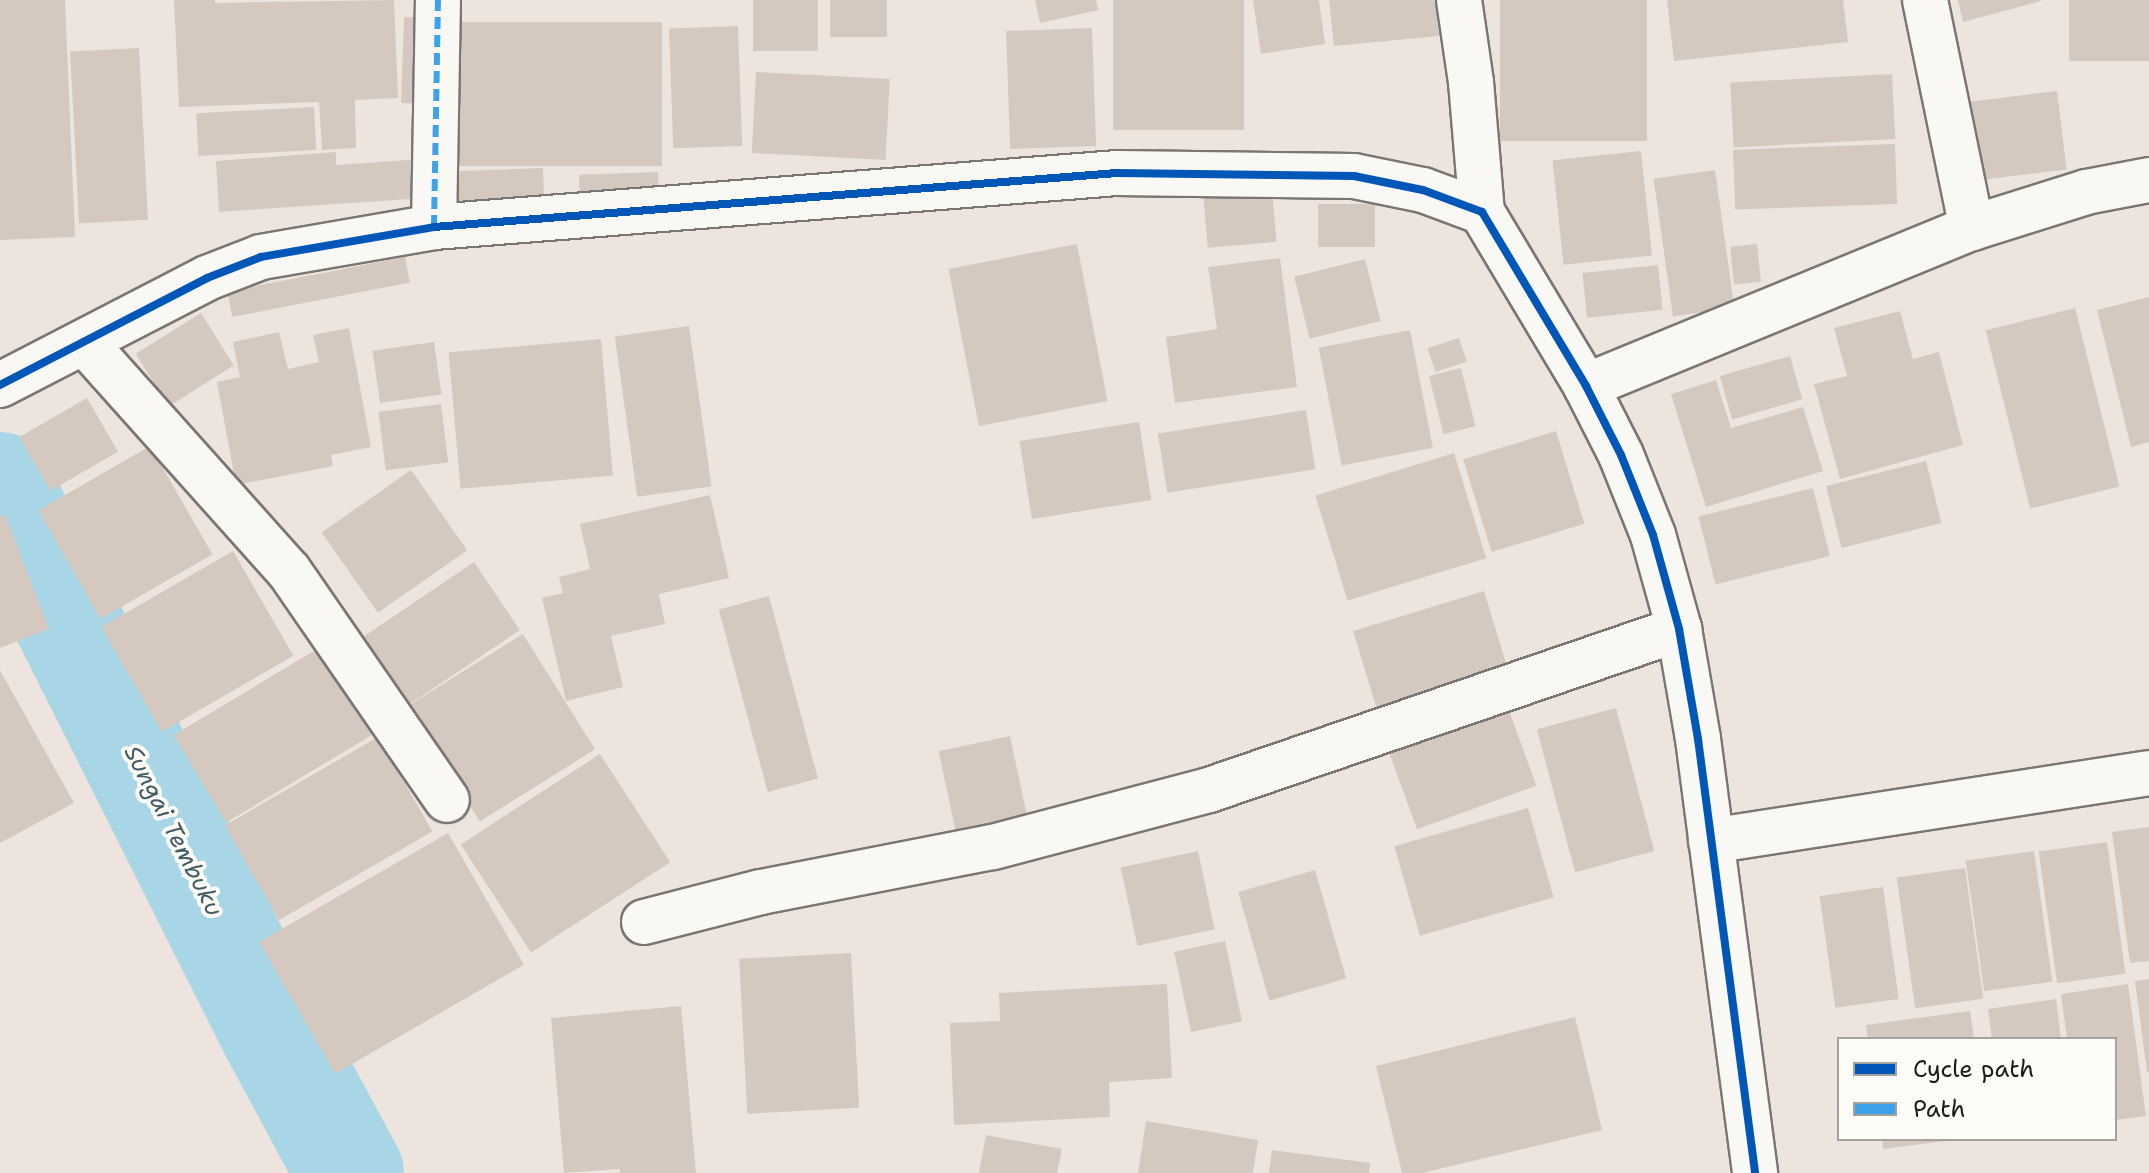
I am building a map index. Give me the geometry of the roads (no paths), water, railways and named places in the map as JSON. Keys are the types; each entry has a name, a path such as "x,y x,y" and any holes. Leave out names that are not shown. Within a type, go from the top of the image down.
{"street":[{"path":"434,227 438,0"},
{"path":"1459,0 1471,82 1482,212 1586,386 1621,455 1653,535 1679,629 1755,1173"},
{"path":"1925,0 1972,228"},
{"path":"0,385 207,278 261,257 434,227 1117,173 1262,172 1354,176 1423,190 1482,212"},
{"path":"1586,386 1972,228 2086,192 2149,180"},
{"path":"84,342 289,571 447,800"},
{"path":"644,922 761,892 993,847 1209,790 1679,629"},
{"path":"1711,841 2149,773"}],"waterway":[{"name":"Sungai Tembuku","path":"0,486 273,1030 350,1173"}]}
